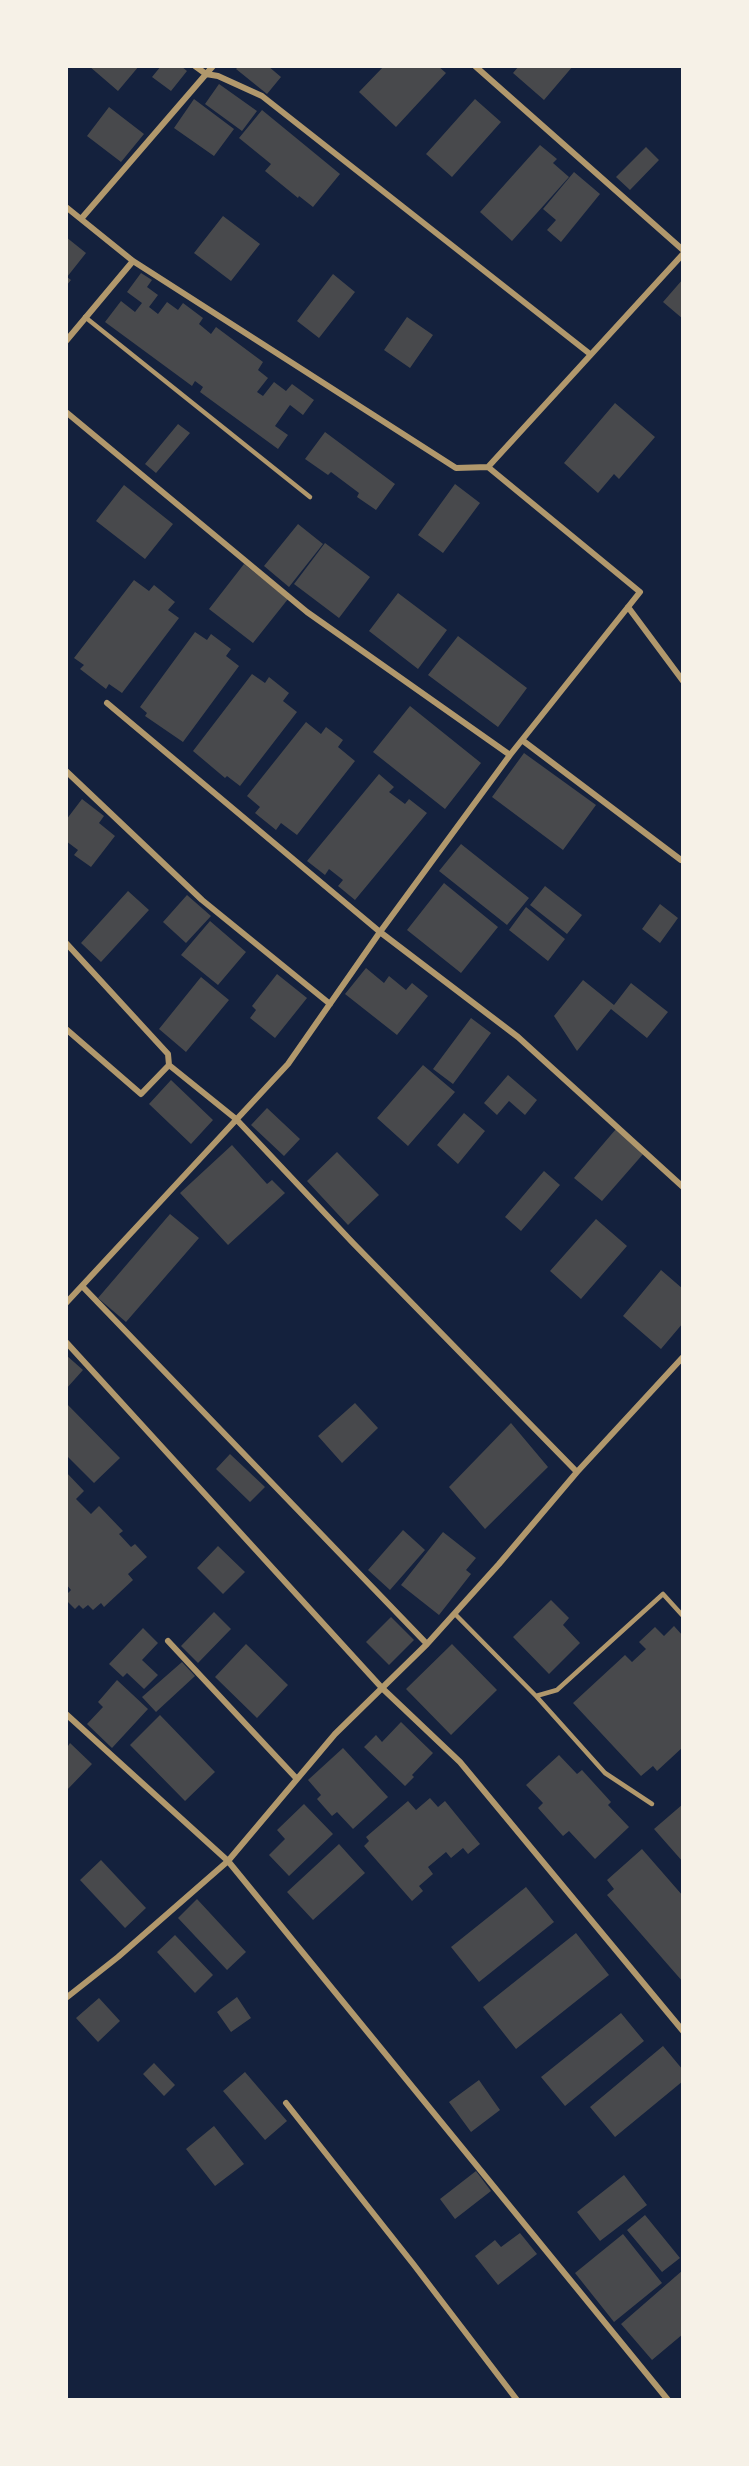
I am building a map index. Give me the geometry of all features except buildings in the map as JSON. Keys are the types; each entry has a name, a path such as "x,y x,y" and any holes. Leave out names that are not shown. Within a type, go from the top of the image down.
{"street":[{"path":"195,66 206,74 218,76 262,96 590,354"},
{"path":"81,219 213,66"},
{"path":"475,66 683,252 488,467"},
{"path":"66,207 133,261 456,468 488,467 640,592 510,756 380,932 288,1064 66,1303"},
{"path":"66,341 133,261"},
{"path":"66,412 307,612 510,756"},
{"path":"628,607 683,681"},
{"path":"107,703 380,932 518,1037 683,1187"},
{"path":"522,740 681,860"},
{"path":"66,771 202,900 330,1004"},
{"path":"66,944 168,1054 169,1065 236,1119 361,1251 577,1472"},
{"path":"66,1029 141,1094 169,1065"},
{"path":"82,1286 428,1644"},
{"path":"66,1342 382,1688 460,1761 683,2031"},
{"path":"66,1998 118,1957 228,1861 335,1734 428,1644 577,1472 683,1357"},
{"path":"168,1641 297,1779"},
{"path":"66,1714 228,1861 668,2400"},
{"path":"286,2103 517,2400"}],"lane":[{"path":"85,317 310,497"},
{"path":"536,1696 557,1690 663,1594 683,1616"},
{"path":"455,1614 536,1696 605,1773 652,1804"}]}
